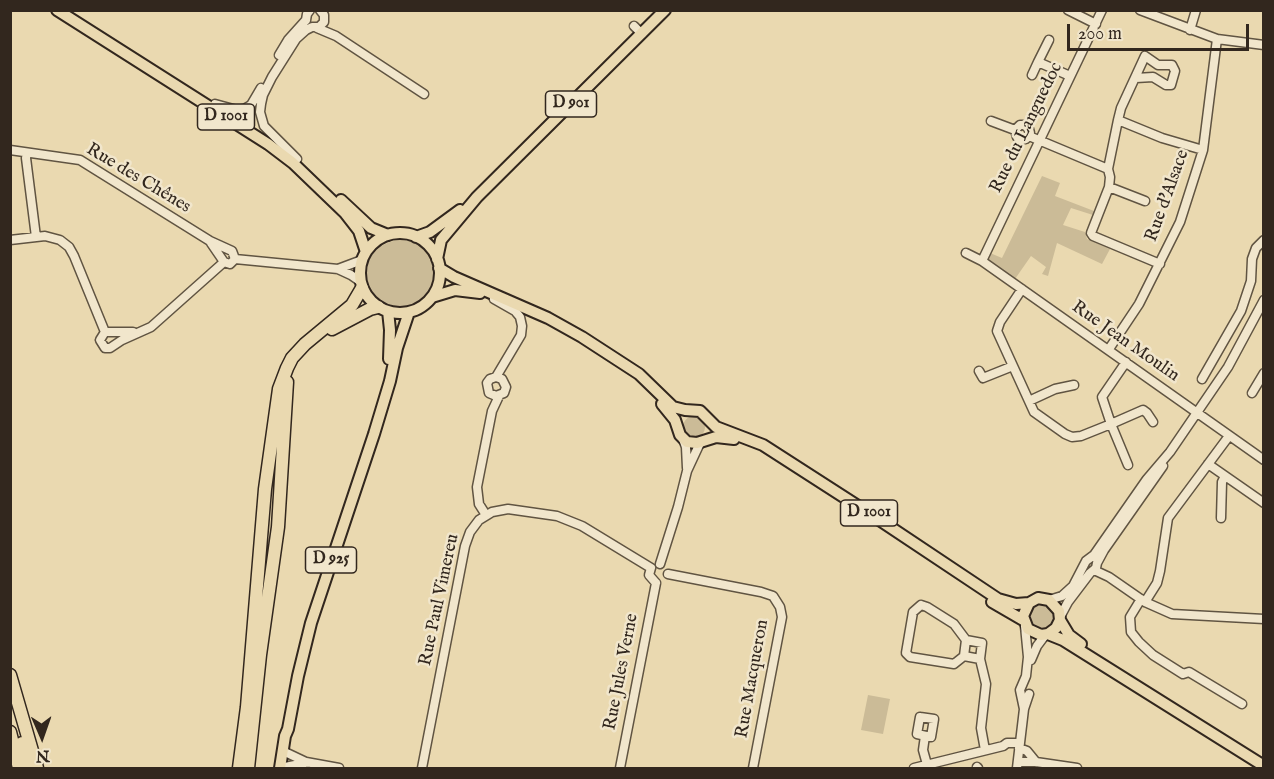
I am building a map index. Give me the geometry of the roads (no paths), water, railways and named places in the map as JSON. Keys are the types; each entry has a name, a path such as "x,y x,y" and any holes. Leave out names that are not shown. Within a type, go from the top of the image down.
{"highway":[{"path":"241,768 264,499 279,390 292,358 305,344 352,305 362,285"},
{"path":"250,768 260,655 278,527 288,377 300,355 326,333 347,320 383,309"},
{"path":"10,675 37,768"},
{"path":"10,694 28,768"},
{"path":"10,732 19,768"}],"main road":[{"name":"D 1001","path":"57,10 268,144 293,163 345,213 359,231 364,256"},
{"name":"D 1001","path":"64,10 265,135 297,159 366,225 388,235"},
{"name":"D 901","path":"438,263 441,240 477,197 638,30 665,10"},
{"name":"D 901","path":"416,237 430,232 477,197"},
{"path":"438,263 439,281 432,297 422,306 409,312 383,309 367,296 362,285 360,274 364,256 375,242 388,235 402,234 416,237 427,245 438,263 454,277 548,318 582,337 639,374 673,407 700,411 709,419 711,429 703,441 690,443 683,439 672,415 624,365"},
{"path":"432,297 455,290 498,297"},
{"name":"D 925","path":"383,309 390,344 385,395"},
{"name":"D 925","path":"284,768 288,729 311,623 374,434 409,312"},
{"path":"677,428 681,416 690,411"},
{"name":"D 1001","path":"709,419 716,427 755,441 783,457 998,599 1016,604 1029,603"},
{"name":"D 1001","path":"703,441 716,436 725,437 760,449 911,546 1024,623"},
{"path":"1263,760 1069,636 1057,606 1049,600 1038,598 1029,603 1024,611 1024,623 1032,632 1047,634 1063,640 1263,766"},
{"path":"1047,634 1056,628 1060,618"},
{"name":"D 925","path":"284,768 285,736 288,729"}],"street":[{"path":"320,10 336,36"},
{"path":"1068,10 1096,24"},
{"name":"Rue du Languedoc","path":"982,261 1102,10"},
{"path":"1140,10 1217,39 1263,45"},
{"path":"1191,30 1196,10"},
{"path":"214,104 237,110 251,105 288,40 309,19"},
{"path":"309,19 322,25 325,19"},
{"path":"309,19 424,94"},
{"path":"297,159 264,126 260,112 263,96 288,50 309,19"},
{"name":"Rue d'Alsace","path":"1109,349 1139,304 1180,222 1203,150 1217,39"},
{"path":"1032,75 1049,40"},
{"path":"1136,78 1154,77 1166,85 1171,84 1175,71 1172,65 1158,65 1145,56 1121,108 1108,169 1109,187 1091,233 1093,236 1160,264"},
{"path":"1038,62 1070,76"},
{"path":"1118,120 1162,138 1203,150"},
{"path":"991,121 1015,130 1020,139 1023,140 1029,136 1108,169"},
{"name":"Rue des Chênes","path":"10,150 80,160 210,241 224,257 234,253 235,259 338,269"},
{"path":"27,153 36,237"},
{"path":"1109,187 1145,201"},
{"path":"10,240 45,236 55,238 69,247 109,332 117,337 117,343"},
{"path":"1202,379 1241,311 1249,291 1252,259 1256,248 1263,240"},
{"name":"Rue Jean Moulin","path":"966,253 982,261 1109,349 1263,460"},
{"path":"338,269 364,256"},
{"path":"139,331 109,332 100,340 101,345 110,348 160,321 224,257"},
{"path":"338,269 351,275 362,285"},
{"path":"1022,289 1000,322 998,331 1034,412 1072,437 1081,436 1143,410 1153,422"},
{"path":"486,294 515,311 520,317 522,326 521,335 496,377 487,383 486,389 494,395 504,393 506,387 504,381 496,377"},
{"path":"1049,600 1062,596 1070,590 1092,565 1156,478 1170,452 1228,367 1263,300"},
{"path":"1126,362 1102,397 1128,465"},
{"path":"979,371 983,378 1013,366"},
{"path":"1252,393 1263,373"},
{"path":"1029,401 1055,389 1074,385"},
{"path":"494,395 477,492 479,504 486,515 508,508 566,518 656,566 666,568 668,574 663,582 656,583 650,578 649,573 656,566 678,510 687,471 703,441"},
{"path":"1229,436 1168,518 1156,583 1130,617 1131,632 1153,655 1183,674 1189,672 1242,704"},
{"path":"683,439 686,447 687,471"},
{"path":"1208,464 1263,503"},
{"path":"1221,518 1222,482 1225,476"},
{"name":"Rue Paul Vimereu","path":"422,768 465,546 470,532 486,515"},
{"path":"1092,565 1143,601 1172,614 1263,619"},
{"path":"1060,618 1092,565"},
{"name":"Rue Macqueron","path":"668,574 761,592 773,596 780,607 782,617 753,768"},
{"name":"Rue Jules Verne","path":"620,768 656,583"},
{"path":"980,659 964,656 950,665 908,655 906,652 913,612 921,605 927,607 954,624 966,640 982,643 980,659 986,684 981,728 985,750"},
{"path":"1018,755 1029,650 1024,623"},
{"path":"1026,689 1031,659 1036,646 1047,634"},
{"path":"964,656 966,640"},
{"path":"925,736 923,750 927,767"},
{"path":"914,768 927,767 1007,743 1018,755 1036,762 1077,768"},
{"path":"1018,755 1027,751 1036,762"},
{"path":"287,753 306,762 339,768"},
{"path":"284,768 306,762"}]}
